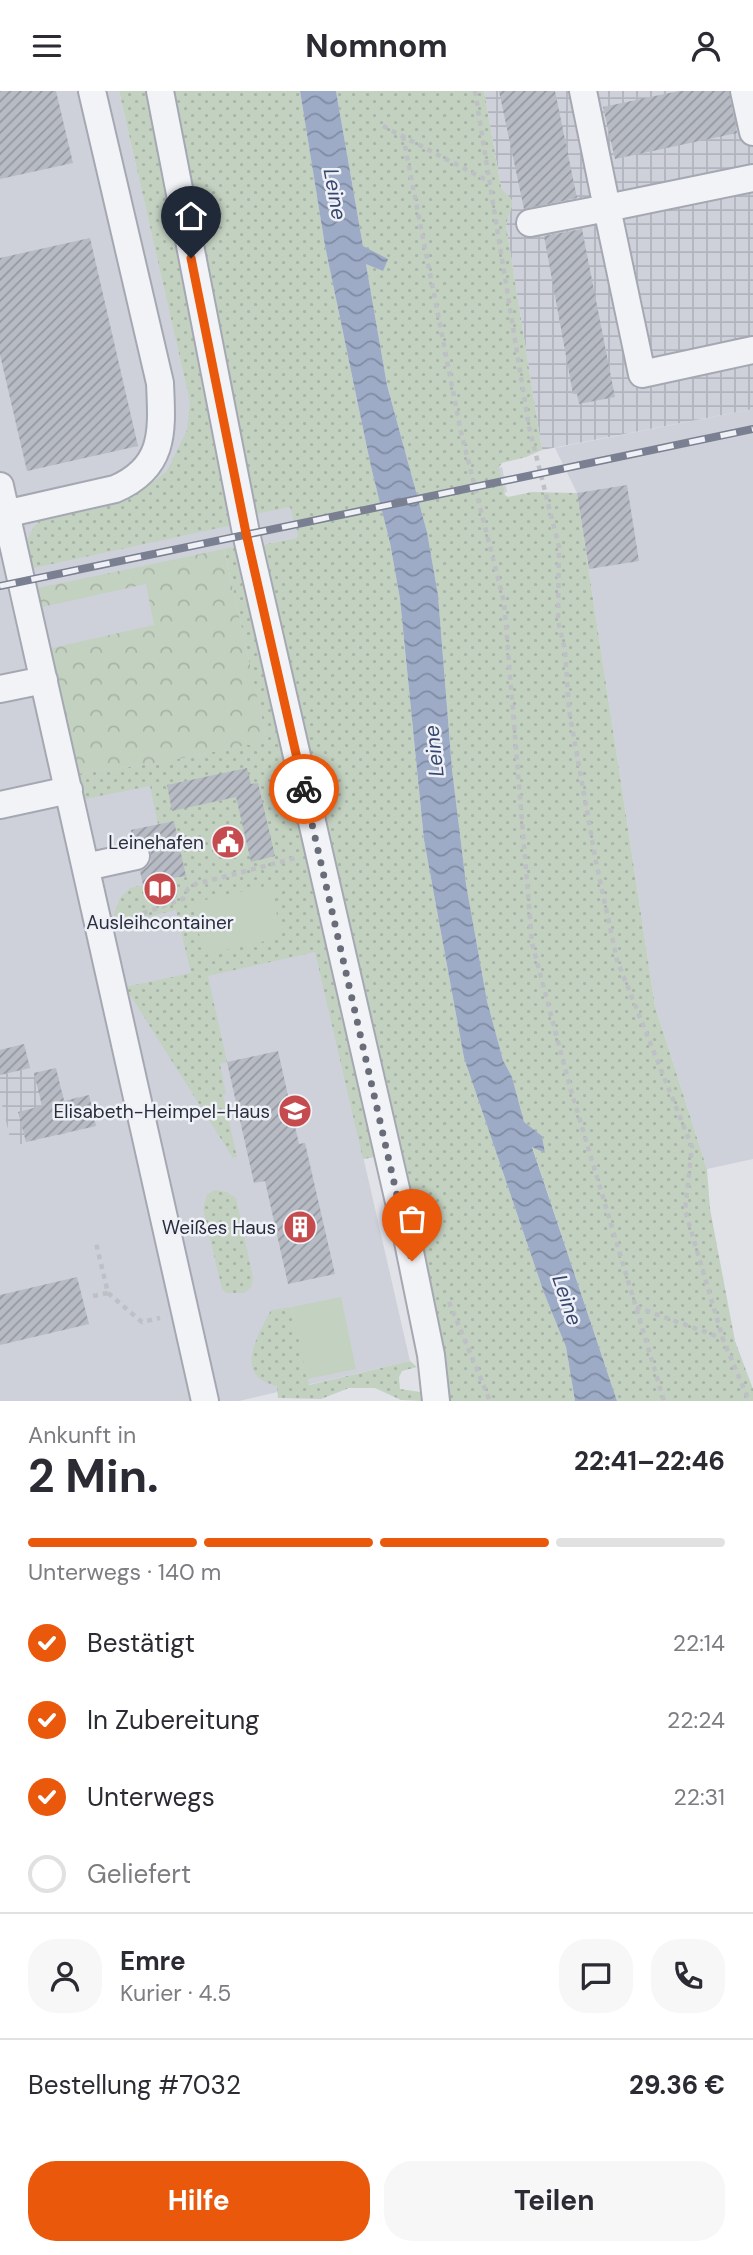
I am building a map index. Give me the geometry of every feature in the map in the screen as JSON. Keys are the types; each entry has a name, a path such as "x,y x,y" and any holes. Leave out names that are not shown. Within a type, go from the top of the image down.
{"lane":[{"path":"3,514 115,489 130,482 155,456 162,429 160,383 92,91"},
{"path":"160,91 246,533 407,1237 431,1355 436,1401"},
{"path":"583,91 642,374 753,350"},
{"path":"744,91 753,132"},
{"path":"530,223 753,179"},
{"path":"0,486 3,514 44,680 205,1401"},
{"path":"0,689 44,680"},
{"path":"0,805 69,790"},
{"path":"86,867 136,856"}],"path":[{"path":"475,91 529,427 559,547 558,621 565,650 569,710 596,862 617,960 692,1147 685,1210 723,1339 749,1401"},
{"path":"383,126 490,182"},
{"path":"403,136 461,432 503,602 532,943 570,1087 664,1401"},
{"path":"100,929 183,899 188,889 196,884 292,859 320,856"},
{"path":"96,1243 108,1293 142,1322 185,1312"},
{"path":"93,1296 108,1293"},
{"path":"446,1294 490,1401"},
{"path":"636,1307 723,1339"}],"shaded area":[{"path":"0,91 119,91 219,527 237,524 242,545 224,550 410,1361 239,1401 0,1401"},
{"path":"484,91 753,91 753,409 542,450 506,225 513,202 501,187"},
{"path":"753,409 753,1159 707,1169 655,1006 577,493 555,448"},
{"path":"502,467 507,492 257,546 250,515 290,506 293,510"},
{"path":"24,1044 34,1073 56,1068 64,1100 89,1095 96,1126 12,1146 0,1096 0,1050"}],"green space":[{"path":"119,91 150,91 179,234 198,362 237,524 29,569 26,551 28,538 47,513 146,488 167,471 187,430 190,402"},
{"path":"167,91 300,91 325,246 400,599 424,840 464,1058 544,1293 566,1347 575,1401 448,1401 257,546 296,538 298,535 290,507 250,515"},
{"path":"336,91 484,91 501,187 513,202 506,225 542,450 502,463 499,467 505,495 508,497 532,492 577,493 655,1006 707,1169 710,1209 735,1341 753,1389 753,1401 617,1401 532,1146 545,1153 542,1136 524,1123 512,1077 503,1060 487,1001 466,884 452,769 438,595 427,532 387,385 366,263 383,271 363,246"},
{"path":"242,545 375,1157 363,1159 315,952 208,976 227,1062 220,1064 226,1094 223,1095 237,1157 233,1158 125,987 191,973 176,910 110,926 120,898 130,888 186,876 174,821 158,824 150,786 80,800 76,774 158,763 267,741 224,549"},
{"path":"224,549 267,741 158,763 76,774 47,649 154,625 146,584 38,608 33,589"},
{"path":"270,885 282,937 204,955 192,903"},
{"path":"214,1190 227,1192 236,1198 253,1278 251,1287 244,1293 226,1293 222,1289 203,1209 207,1195"},
{"path":"341,1297 356,1369 307,1379 292,1307"},
{"path":"292,1307 309,1385 410,1361 417,1367 402,1371 399,1377 400,1389 420,1392 421,1401 401,1400 375,1388 349,1388 321,1399 278,1398 277,1386 263,1381 255,1373 252,1353 271,1310"}],"water":[{"name":"Leine","path":"300,91 336,91 363,246 388,259 383,271 366,264 387,385 427,532 438,595 452,769 466,884 487,1001 524,1122 542,1136 545,1153 532,1147 617,1401 575,1401 566,1347 544,1293 464,1058 424,840 400,599 325,246"}],"building":[{"path":"0,91 56,91 73,163 0,179"},
{"path":"499,91 555,91 577,198 524,209"},
{"path":"679,91 729,91 737,133 615,159 603,107"},
{"path":"582,229 615,397 579,404 577,394 573,394 544,236"},
{"path":"90,238 138,446 27,471 0,355 0,258"},
{"path":"627,485 639,561 589,569 577,493"},
{"path":"247,768 251,784 258,783 275,856 251,862 236,797 172,811 167,785"},
{"path":"174,821 186,876 173,878 177,897 156,904 151,883 143,885 140,871 151,861 151,852 141,841 133,841 131,830"},
{"path":"24,1044 30,1068 0,1075 0,1050"},
{"path":"278,1051 299,1144 305,1143 335,1274 288,1284 265,1181 254,1183 227,1062"},
{"path":"56,1068 64,1101 89,1095 96,1126 26,1142 18,1112 42,1106 34,1073"},
{"path":"77,1277 89,1324 0,1345 0,1295"}],"railway":[{"path":"0,586 753,429"}],"way so far":[{"path":"304,789 412,1261"}],"place":[{"name":"Leinehafen","path":"228,842"},
{"name":"Ausleihcontainer","path":"160,889"},
{"name":"Elisabeth-Heimpel-Haus","path":"295,1111"},
{"name":"Weißes Haus","path":"300,1227"}],"route":[{"path":"191,258 246,533 304,789"}]}
